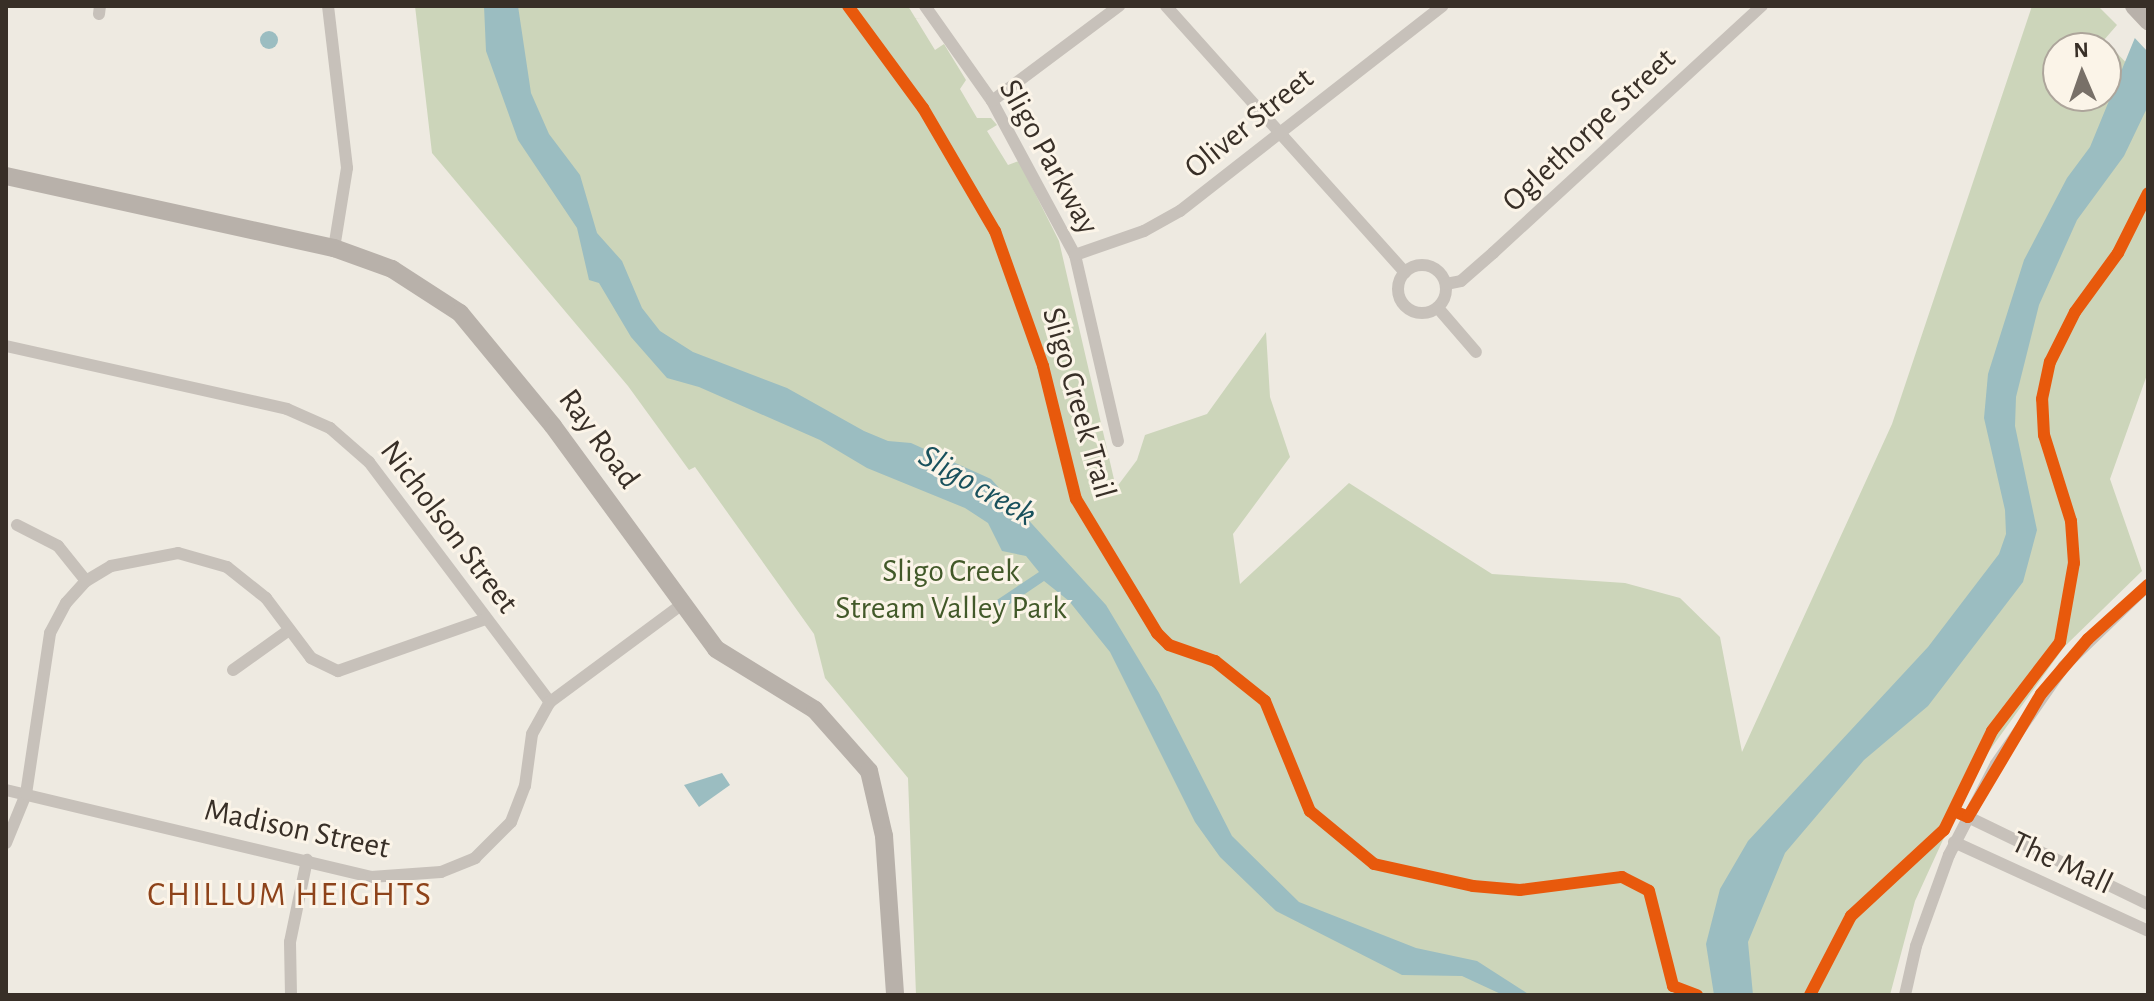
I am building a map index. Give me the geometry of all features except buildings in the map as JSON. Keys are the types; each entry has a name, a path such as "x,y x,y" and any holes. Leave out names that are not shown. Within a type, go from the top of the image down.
{"street":[{"path":"328,6 347,168 334,248"},
{"name":"Sligo Parkway","path":"925,6 992,101 1075,255 1118,441"},
{"path":"992,101 1119,6"},
{"path":"1166,6 1405,272"},
{"name":"Oliver Street","path":"1075,255 1144,231 1180,211 1278,131 1442,6"},
{"name":"Oglethorpe Street","path":"1446,284 1461,281 1493,253 1762,6"},
{"path":"2134,6 2148,21"},
{"name":"Ray Road","path":"6,176 334,248 392,269 431,290 485,338 681,605 726,659 815,710 869,771 884,836 895,995"},
{"path":"1418,265 1432,267 1446,284 1438,308 1424,314 1404,306 1398,293 1405,272 1418,265"},
{"path":"1438,308 1476,352"},
{"name":"Nicholson Street","path":"6,346 314,418 369,462 550,702"},
{"path":"17,525 58,546 86,581"},
{"path":"6,843 26,794 45,649 66,603 86,581 132,558 198,556 249,581 320,666 338,671 486,619"},
{"path":"1905,995 1916,946 1954,842 1968,817 2041,694 2088,639 2148,585"},
{"name":"Madison Street","path":"6,790 371,877 405,877 441,872 475,858 502,834 519,806 532,734 550,702 681,605"},
{"path":"233,670 289,630"},
{"name":"The Mall","path":"1968,817 2148,904"},
{"path":"1995,861 2007,836"},
{"name":"The Mall","path":"1954,842 2148,931"},
{"path":"291,995 290,942 307,860"}],"green space":[{"name":"Sligo Creek Stream Valley Park","path":"415,6 908,6 935,50 944,44 966,80 960,89 977,118 991,118 997,125 987,131 1008,165 1019,161 1059,241 1116,488 1137,460 1145,435 1207,414 1266,332 1270,397 1290,457 1233,534 1240,584 1349,483 1492,574 1625,583 1680,598 1720,637 1742,752 1892,424 2032,6 2098,6 2117,25 2111,32 2042,32 2042,112 2122,112 2122,58 2148,85 2148,372 2110,479 2142,571 2064,647 1974,772 1915,901 1890,995 916,995 908,778 825,678 814,634 695,467 689,470 628,386 432,153"}],"water":[{"name":"Sligo creek","path":"484,6 518,6 531,93 549,134 580,175 597,233 622,261 642,308 660,331 693,352 787,388 864,431 888,441 911,443 991,479 1106,605 1159,693 1232,836 1299,902 1416,948 1477,961 1530,995 1503,995 1462,976 1402,975 1276,911 1220,857 1195,822 1110,652 1069,601 1044,581 1001,610 968,616 967,606 994,602 1039,572 1026,556 1002,551 988,523 965,508 867,468 820,440 699,387 667,378 631,337 599,283 589,280 577,228 518,140 486,51"},
{"path":"2148,6 2148,106 2124,156 2077,220 2039,305 2016,397 2015,426 2037,530 2023,582 1928,706 1864,760 1785,853 1748,942 1753,995 1714,995 1706,944 1720,889 1748,841 1928,647 1999,554 2006,534 2005,510 1984,418 1988,374 2024,260 2067,178 2090,147 2104,112 2122,112 2122,69"},
{"path":"269,31 278,40 269,49 260,40"},
{"path":"722,773 730,785 699,807 684,785"}],"pier":[{"path":"2142,6 2148,6 2148,52 2131,34"}],"cycle path":[{"name":"Sligo Creek Trail","path":"848,6 923,108 995,231 1043,366 1076,499 1157,633 1169,645 1215,661 1265,701 1310,811 1374,864 1473,886 1520,890 1622,877 1649,891 1673,986 1697,995"},
{"path":"1810,995 1851,916 1944,830 1992,731 2060,642 2074,563 2071,521 2044,435 2042,399 2050,362 2075,312 2118,253 2148,193"},
{"path":"1954,811 1968,817 2041,694 2088,639 2148,585"}],"district":[{"name":"CHILLUM HEIGHTS","path":"290,896"}]}
